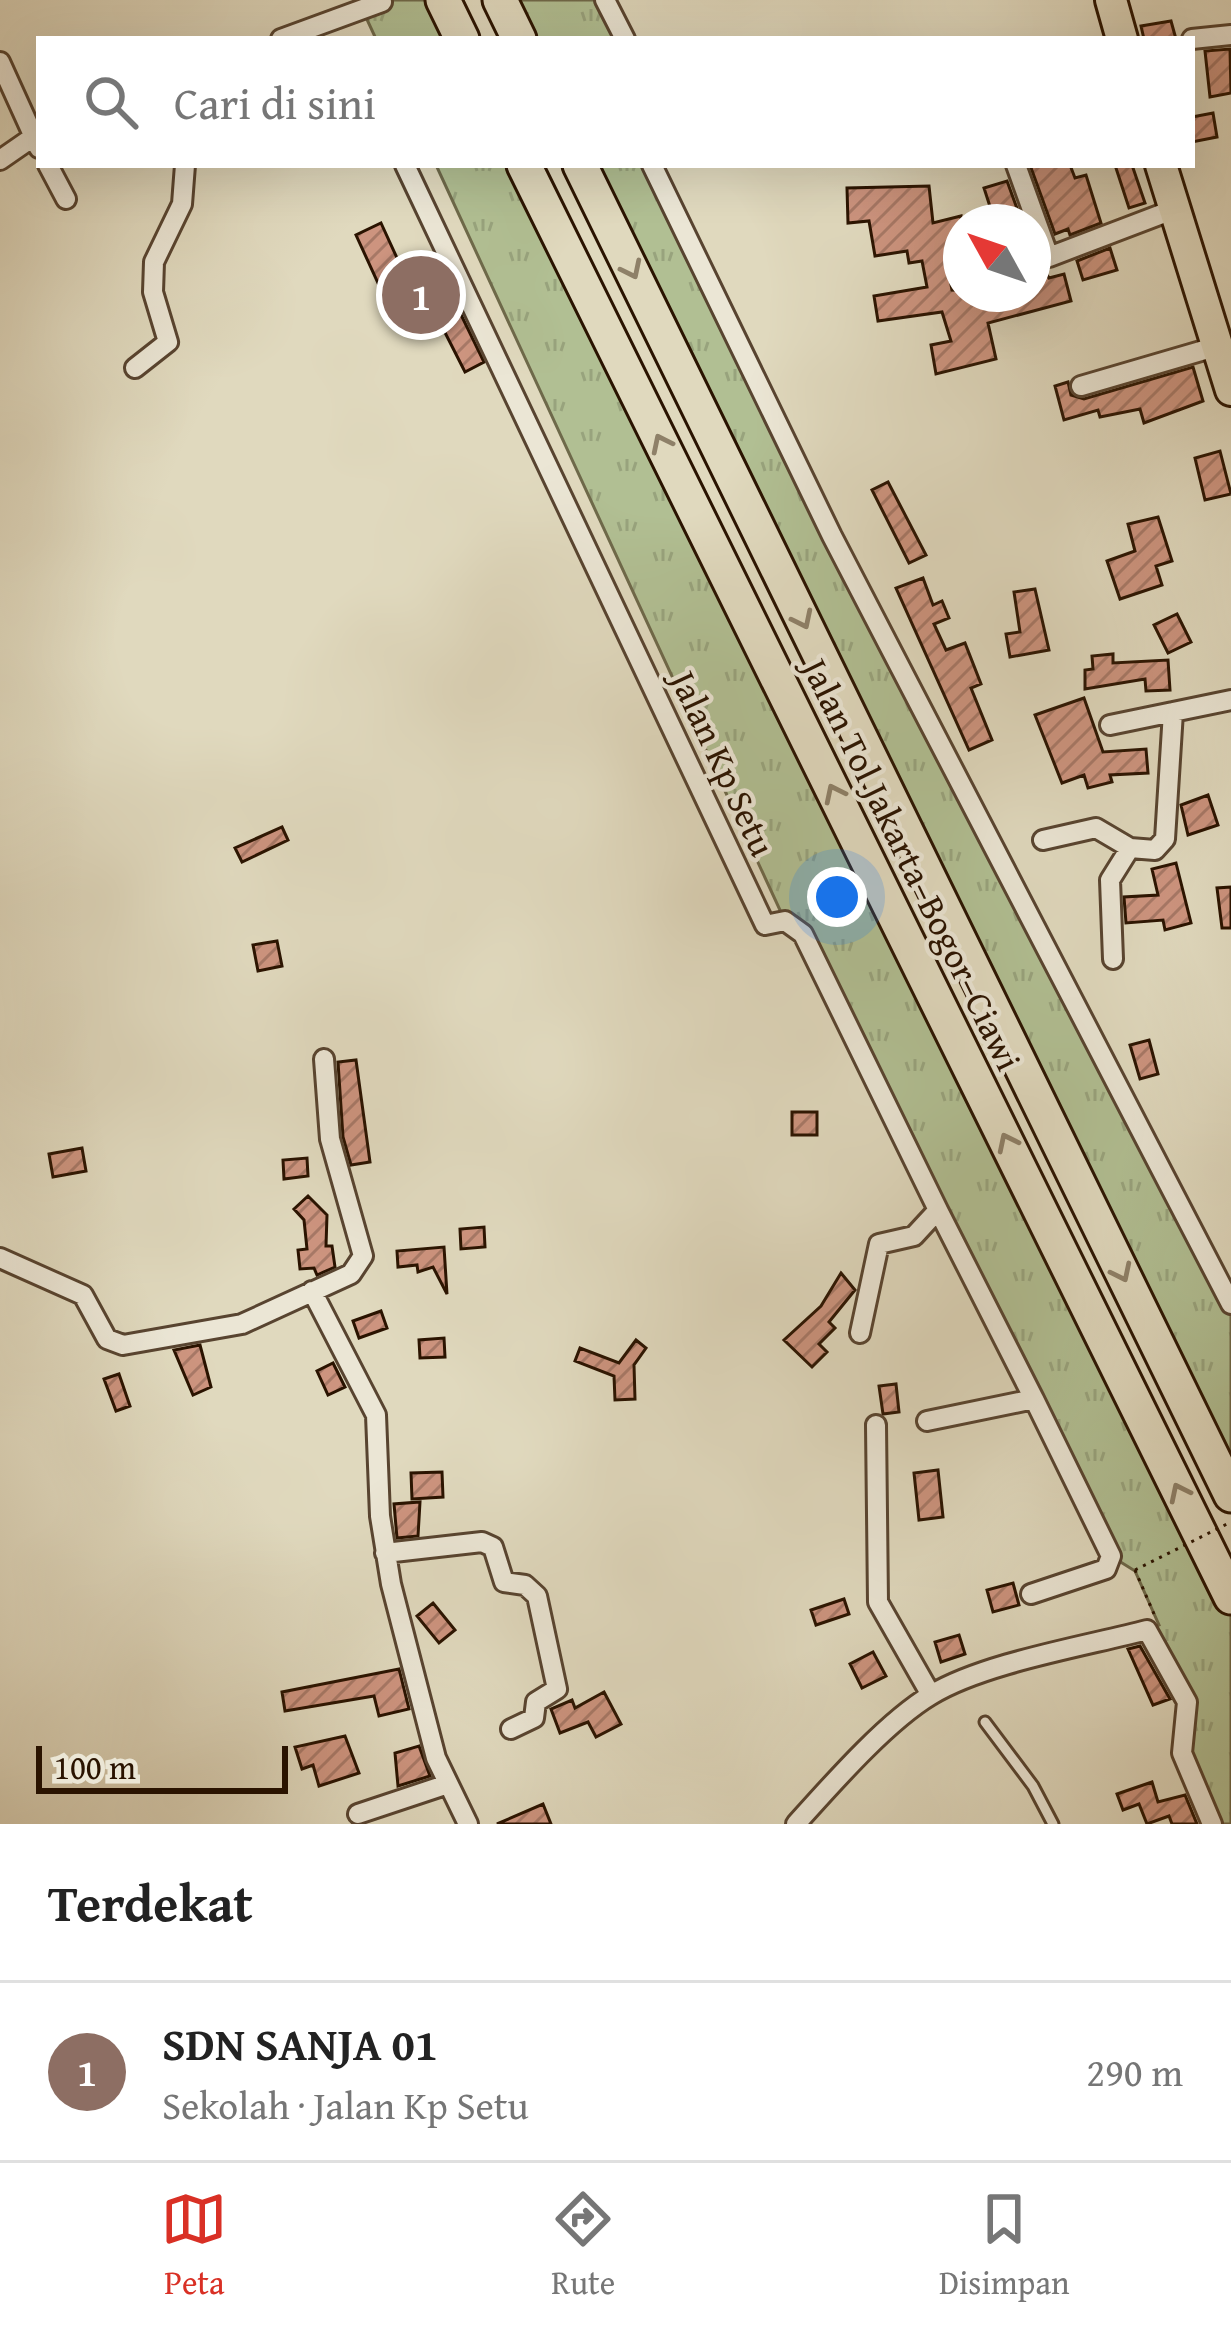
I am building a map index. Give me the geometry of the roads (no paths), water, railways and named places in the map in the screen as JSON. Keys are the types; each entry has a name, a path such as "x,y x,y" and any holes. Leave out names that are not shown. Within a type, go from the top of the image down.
{"highway":[{"path":"443,0 461,36"},
{"path":"500,0 518,36"},
{"name":"Jalan Tol Jakarta–Bogor–Ciawi","path":"525,168 1231,1597"},
{"name":"Jalan Tol Jakarta–Bogor–Ciawi","path":"581,168 1231,1495"}],"main road":[{"path":"1111,0 1121,36"},
{"path":"1162,168 1219,307 1218,346 1231,390"}],"street":[{"path":"605,0 623,36"},
{"path":"290,36 382,2"},
{"path":"335,20 343,36"},
{"path":"1195,39 1231,35"},
{"path":"0,62 36,136"},
{"path":"0,160 36,141"},
{"path":"50,168 66,200"},
{"path":"135,368 167,342 153,292 154,262 182,204 184,168"},
{"name":"Jalan Kp Setu","path":"406,168 765,925 785,921 803,934 938,1210"},
{"path":"653,168 832,536 1231,1304"},
{"path":"1017,168 1049,257 1175,209"},
{"path":"1082,386 1218,346"},
{"path":"1110,725 1231,700"},
{"path":"1042,840 1096,828 1130,848 1155,850 1165,838 1173,712"},
{"path":"1113,959 1110,880 1130,848"},
{"path":"0,1258 83,1295 107,1339 123,1345 242,1324 352,1274 363,1256 330,1139 323,1059"},
{"path":"860,1333 879,1244 914,1236 938,1210 1111,1556 1106,1569 1031,1594"},
{"path":"312,1291 376,1414 385,1553 436,1758 468,1824"},
{"path":"927,1421 1034,1399"},
{"path":"876,1425 878,1602 931,1695"},
{"path":"385,1553 488,1544 504,1582 533,1591 557,1689 536,1702 534,1718 511,1729"},
{"path":"796,1824 852,1763 931,1695 976,1676 1147,1630 1187,1702 1182,1753 1212,1824"},
{"path":"358,1814 448,1784"}],"lane":[{"path":"985,1722 1033,1786 1053,1824"}],"place":[{"name":"SDN SANJA 01","path":"421,295"}]}
